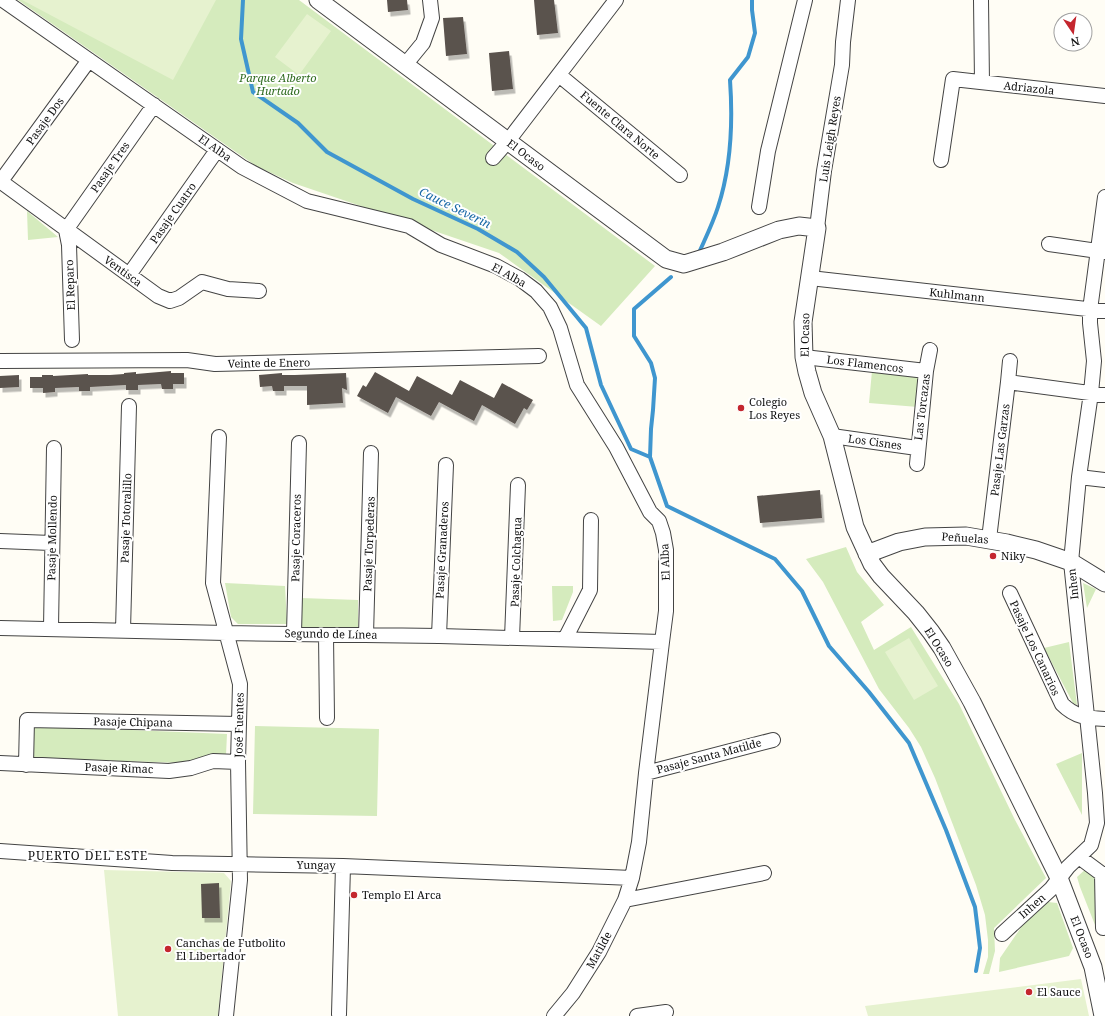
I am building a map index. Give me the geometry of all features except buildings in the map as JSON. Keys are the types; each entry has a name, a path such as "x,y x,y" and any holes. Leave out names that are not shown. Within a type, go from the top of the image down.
{"street":[{"name":"El Alba","path":"2,0 242,167 307,201 409,226 441,245 496,266 520,279 536,291 550,307 560,328 577,385 616,448 650,512 659,521 666,550 666,611 639,842 632,878"},
{"name":"El Ocaso","path":"318,0 666,259 684,264 717,254 779,230 799,226 817,228"},
{"path":"405,65 423,43 432,18 430,0"},
{"path":"759,207 768,151 805,0"},
{"name":"Luis Leigh Reyes","path":"810,278 824,171 842,65 848,0"},
{"path":"981,0 982,82"},
{"path":"493,158 559,75 612,1"},
{"name":"Pasaje Dos","path":"0,181 89,60"},
{"name":"Fuente Clara Norte","path":"559,75 680,175"},
{"name":"Adriazola","path":"941,160 953,79 1105,96"},
{"name":"Pasaje Tres","path":"66,230 154,105"},
{"name":"Pasaje Cuatro","path":"129,275 217,150"},
{"name":"Ventisca","path":"0,181 158,296 170,301 180,298 202,282 228,288 259,291"},
{"name":"Inhen","path":"1002,934 1051,890 1059,878 1091,846 1096,823 1095,792 1071,562 1079,477 1094,361 1090,310 1102,251 1105,197"},
{"name":"El Reparo","path":"66,230 69,245 72,340"},
{"path":"1049,244 1102,251"},
{"name":"El Ocaso","path":"810,278 803,322 806,372 832,436 855,527 872,564 881,576 916,613 942,648 972,702 1059,878 1102,993 1103,1016"},
{"name":"Kuhlmann","path":"810,278 1105,311"},
{"name":"Las Torcazas","path":"917,464 926,371 930,350"},
{"name":"Veinte de Enero","path":"0,361 187,360 215,364 539,356"},
{"name":"Los Flamencos","path":"804,356 926,371"},
{"name":"Pasaje Las Garzas","path":"989,539 1010,362"},
{"path":"1008,382 1105,395"},
{"name":"Pasaje Totoralillo","path":"122,630 129,406"},
{"name":"Los Cisnes","path":"832,436 918,448"},
{"name":"José Fuentes","path":"219,437 213,583 240,684 238,762 240,880 226,1016"},
{"name":"Pasaje Coraceros","path":"294,633 299,444"},
{"name":"Pasaje Mollendo","path":"51,628 51,543 54,448"},
{"name":"Pasaje Torpederas","path":"366,635 371,453"},
{"name":"Pasaje Granaderos","path":"439,636 446,465"},
{"path":"1079,477 1105,480"},
{"name":"Pasaje Colchagua","path":"512,638 518,485"},
{"path":"565,639 590,590 591,520"},
{"name":"Peñuelas","path":"867,554 899,542 925,537 966,536 989,539 1036,550 1071,562 1104,582"},
{"path":"0,541 51,543"},
{"name":"Pasaje Los Canarios","path":"1010,593 1062,704 1069,711 1087,718 1105,719"},
{"name":"Segundo de Línea","path":"0,628 439,636 662,642"},
{"path":"326,635 327,718"},
{"name":"Pasaje Chipana","path":"26,764 27,714 239,724"},
{"name":"Pasaje Santa Matilde","path":"646,773 773,740"},
{"name":"Pasaje Rimac","path":"0,763 169,770 191,768 213,761 238,762"},
{"name":"Yungay","path":"0,851 172,863 343,866 632,878"},
{"path":"1079,857 1104,874 1104,928"},
{"path":"339,1014 343,866"},
{"path":"626,900 764,873"},
{"name":"Matilde","path":"554,1016 574,993 599,952 626,900 632,878"},
{"path":"637,1016 666,1012"}],"green space":[{"name":"Parque Alberto Hurtado","path":"18,0 299,0 655,266 601,326 499,253 293,183 256,166"},
{"path":"22,0 216,0 173,80"},
{"path":"307,14 331,31 299,75 275,57"},
{"path":"27,211 58,237 28,240"},
{"path":"872,371 921,375 918,407 869,403"},
{"path":"846,547 857,572 884,605 861,622 874,650 911,627 959,704 1015,820 1046,878 994,928 995,951 989,974 983,974 988,957 988,940 985,915 976,885 935,778 921,747 909,728 879,689 823,582 806,559"},
{"path":"225,583 285,586 287,624 238,624 231,617"},
{"path":"1083,583 1096,589 1087,608"},
{"path":"552,586 573,586 573,592 562,620 553,621"},
{"path":"301,598 358,600 358,629 302,627"},
{"path":"909,638 938,686 914,700 885,652"},
{"path":"1069,642 1077,705 1073,703 1044,648"},
{"path":"36,726 227,734 226,755 184,763 33,758 31,752 32,730"},
{"path":"255,726 379,729 377,816 253,814"},
{"path":"1082,753 1082,815 1056,764"},
{"path":"1088,867 1097,874 1097,930 1077,877"},
{"name":"Canchas de Futbolito El Libertador","path":"104,870 224,873 231,881 218,1016 118,1016"},
{"path":"1048,902 1057,903 1073,948 1069,956 999,972 1000,958 1022,926"},
{"name":"El Sauce","path":"1081,979 1089,1016 868,1016 865,1006"}],"waterway":[{"name":"Cauce Severin","path":"243,0 241,39 253,92 298,123 327,152 413,199 478,229 517,252 544,277 586,328 601,385 631,449 650,457"},
{"path":"698,255 716,213 726,176 731,128 730,80 748,57 755,33 752,0"},
{"path":"671,277 634,309 634,336 651,363 655,378 650,457 667,506 775,559 802,591 829,646 869,692 909,743 946,830 975,907 980,948 976,971"}],"place":[{"name":"Colegio Los Reyes","path":"741,408"},
{"name":"Niky","path":"993,556"},
{"name":"Templo El Arca","path":"354,895"},
{"name":"Canchas de Futbolito El Libertador","path":"168,949"},
{"name":"El Sauce","path":"1029,992"}],"district":[{"name":"PUERTO DEL ESTE","path":"88,856"}]}
